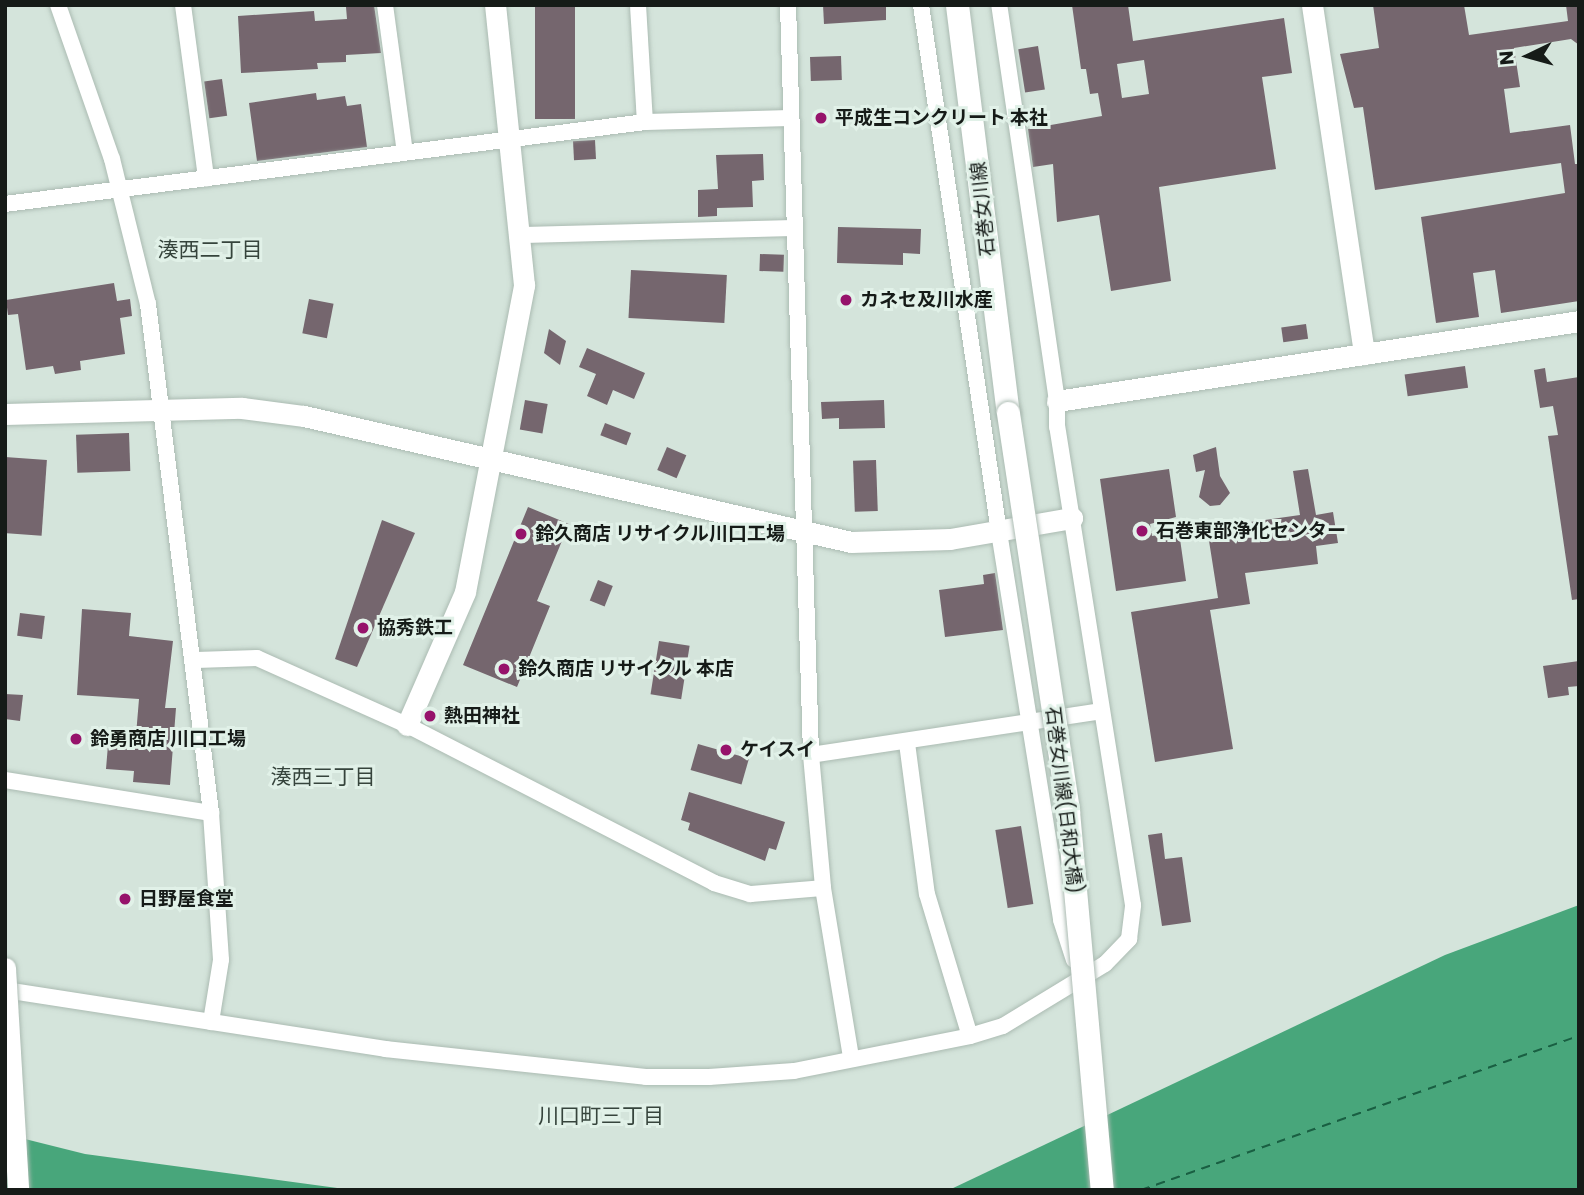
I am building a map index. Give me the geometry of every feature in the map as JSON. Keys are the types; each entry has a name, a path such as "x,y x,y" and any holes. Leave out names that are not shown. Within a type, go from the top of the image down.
{"main road":[{"name":"石巻女川線","path":"957,5 1008,413"},
{"name":"石巻女川線(日和大橋)","path":"1008,413 1068,811 1102,1190"}],"street":[{"path":"58,5 119,189 142,270 163,409 196,660 211,813 221,960 211,1022"},
{"path":"183,5 206,178"},
{"path":"385,5 405,152"},
{"path":"408,725 465,592 517,345 524,285 522,235 495,5"},
{"path":"638,5 645,122"},
{"path":"788,5 802,533 811,755 823,888 851,1057"},
{"path":"921,5 999,531 1061,920 1081,979"},
{"path":"5,990 385,1049 646,1077 794,1070 970,1036 1003,1026 1105,964 1129,939 1133,905 1072,517 999,5"},
{"path":"1312,5 1364,354"},
{"path":"5,204 645,122 791,118"},
{"path":"522,235 795,228"},
{"path":"1057,401 1579,321"},
{"path":"5,415 242,408 304,416 802,533 889,542 999,531 1072,517"},
{"path":"196,660 257,658 408,725 714,883 750,894 823,888"},
{"path":"811,755 907,743 1101,711"},
{"path":"907,743 927,894 970,1036"},
{"path":"5,780 211,813"},
{"path":"5,968 18,1190"}],"shaded area":[{"path":"1579,905 1579,1190 949,1190 1445,955"},
{"path":"5,1134 85,1154 352,1190 5,1190"}],"building":[{"path":"374,5 381,53 346,55 346,62 317,63 318,69 241,73 238,16 314,11 315,21 347,19 346,7"},
{"path":"535,5 575,5 575,119 535,119"},
{"path":"823,5 886,5 886,20 824,24"},
{"path":"1072,5 1128,5 1133,41 1284,18 1292,73 1262,77 1276,169 1159,187 1171,281 1111,291 1099,215 1057,222 1053,164 1033,167 1028,129 1102,116 1098,93 1090,94 1086,69 1081,69","holes":["1144,60 1149,94 1122,98 1117,64"]},
{"path":"1373,5 1464,5 1469,35 1568,21 1566,5 1579,5 1579,45 1571,39 1514,48 1520,87 1504,89 1510,133 1570,125 1575,164 1579,164 1579,301 1501,313 1495,270 1473,273 1479,317 1436,323 1421,217 1565,193 1561,163 1375,190 1363,107 1354,108 1340,54 1379,48"},
{"path":"1038,46 1045,89 1025,93 1018,49"},
{"path":"841,56 842,80 811,81 810,57"},
{"path":"222,79 227,116 209,118 204,82"},
{"path":"316,93 317,100 345,96 347,106 361,104 367,147 257,161 249,103"},
{"path":"595,140 596,159 574,160 573,141"},
{"path":"763,154 764,180 752,181 753,207 717,208 717,216 698,217 698,190 718,189 716,155"},
{"path":"838,227 921,229 920,254 903,253 903,265 837,263"},
{"path":"760,254 784,255 783,272 759,271"},
{"path":"631,270 727,275 724,323 628,318"},
{"path":"114,283 117,301 130,299 132,316 120,318 125,354 80,361 81,370 55,374 53,366 26,370 18,314 8,315 6,300"},
{"path":"309,299 334,304 327,338 302,333"},
{"path":"1306,324 1308,339 1283,342 1281,327"},
{"path":"549,329 566,341 560,365 544,353"},
{"path":"587,348 645,373 634,399 613,390 607,405 587,396 596,374 579,367"},
{"path":"1465,366 1468,388 1408,396 1405,374"},
{"path":"1545,368 1547,382 1579,377 1579,599 1572,600 1548,436 1558,435 1553,406 1540,408 1534,370"},
{"path":"525,400 548,404 542,434 520,430"},
{"path":"884,400 885,428 839,429 839,418 822,419 821,402"},
{"path":"605,423 631,433 626,445 600,435"},
{"path":"129,433 130,471 77,473 76,435"},
{"path":"667,447 686,455 677,478 657,470"},
{"path":"1216,447 1220,476 1230,493 1220,505 1210,506 1199,497 1205,470 1196,472 1193,455"},
{"path":"5,457 47,460 42,536 5,533"},
{"path":"876,460 878,511 855,512 853,461"},
{"path":"1169,469 1176,517 1150,524 1152,536 1179,532 1186,581 1116,591 1100,479"},
{"path":"1308,469 1316,515 1333,512 1338,543 1316,546 1318,564 1245,573 1250,604 1210,610 1233,749 1155,762 1131,612 1218,598 1207,528 1300,515 1293,471"},
{"path":"528,507 569,524 537,601 550,606 517,687 463,665"},
{"path":"382,520 415,533 357,667 335,659"},
{"path":"995,573 1003,630 945,637 939,590 984,584 983,575"},
{"path":"598,580 613,586 605,606 590,600"},
{"path":"82,609 131,613 129,636 173,641 165,708 176,708 170,785 133,782 134,771 106,769 109,733 136,735 139,699 77,695"},
{"path":"20,613 45,616 42,639 17,636"},
{"path":"659,641 690,646 681,699 651,694"},
{"path":"1579,661 1579,686 1568,687 1569,695 1548,698 1543,666"},
{"path":"5,694 23,695 20,721 5,719"},
{"path":"698,744 749,759 742,785 691,770"},
{"path":"689,792 785,822 776,850 769,848 765,861 688,830 690,823 681,820"},
{"path":"1021,826 1033,904 1008,908 995,830"},
{"path":"1162,833 1165,859 1182,857 1191,922 1162,926 1148,835"}],"ferry route":[{"path":"1141,1190 1579,1036"}],"place":[{"name":"平成生コンクリート 本社","path":"821,118"},
{"name":"カネセ及川水産","path":"846,300"},
{"name":"石巻東部浄化センター","path":"1142,531"},
{"name":"鈴久商店 リサイクル川口工場","path":"521,534"},
{"name":"協秀鉄工","path":"363,628"},
{"name":"鈴久商店 リサイクル 本店","path":"504,669"},
{"name":"熱田神社","path":"430,716"},
{"name":"鈴勇商店 川口工場","path":"76,739"},
{"name":"ケイスイ","path":"726,750"},
{"name":"日野屋食堂","path":"125,899"}],"district":[{"name":"湊西二丁目","path":"210,250"},
{"name":"湊西三丁目","path":"323,777"},
{"name":"川口町三丁目","path":"601,1116"}]}
